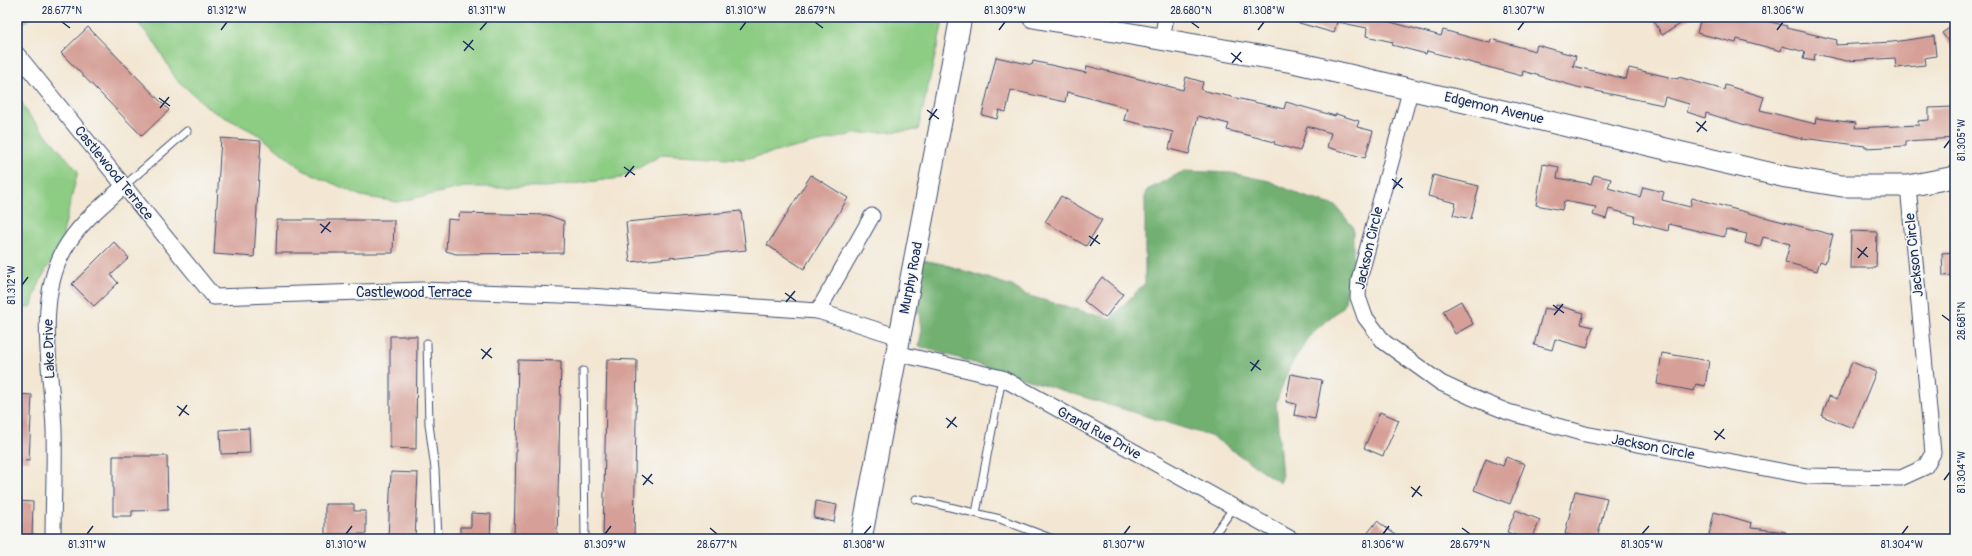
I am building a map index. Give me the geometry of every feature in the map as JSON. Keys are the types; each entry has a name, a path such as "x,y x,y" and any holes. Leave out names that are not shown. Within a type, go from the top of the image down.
{"street":[{"name":"Murphy Road","path":"861,539 960,17"},
{"name":"Edgemon Avenue","path":"1033,17 1293,62 1411,88 1786,177 1842,186 1908,186 1955,177"},
{"path":"1162,39 1166,17"},
{"name":"Castlewood Terrace","path":"17,54 214,297 420,290 589,296 818,311"},
{"name":"Jackson Circle","path":"1411,88 1359,280 1358,297 1365,317 1384,342 1441,383 1471,398 1508,412 1585,434 1807,476 1901,478 1925,467 1934,453 1908,186"},
{"name":"Lake Drive","path":"53,539 54,430 47,348 48,310 55,272 63,251 74,233 89,216 124,186"},
{"path":"818,311 872,216"},
{"name":"Grand Rue Drive","path":"818,311 898,345 1002,378 1291,539"}],"lane":[{"path":"124,186 187,131"},
{"path":"427,343 428,424 435,469 438,539"},
{"path":"584,371 585,539"},
{"path":"976,513 1002,378"},
{"path":"916,499 1000,519 1053,539"},
{"path":"1211,539 1234,507"}],"green space":[{"path":"17,17 32,17 19,26 17,30"},
{"path":"133,17 944,17 918,130 854,134 745,159 663,154 621,178 547,187 465,187 397,202 361,196 303,170 259,135 211,110 176,79 155,43"},
{"path":"17,93 27,113 78,171 63,233 64,236 41,279 32,306 17,310"},
{"path":"1184,171 1231,173 1269,181 1303,196 1336,206 1353,227 1353,261 1344,306 1312,333 1289,368 1276,403 1282,478 1280,483 1213,437 919,346 922,330 920,313 912,312 922,260 943,264 1012,286 1026,295 1110,319 1145,283 1145,194 1147,190"}],"building":[{"path":"1290,17 1388,17 1387,21 1441,36 1443,30 1490,43 1491,39 1535,51 1537,45 1576,56 1573,66 1626,79 1629,68 1678,79 1679,77 1724,90 1725,85 1764,97 1760,110 1815,124 1816,118 1856,123 1855,128 1919,125 1918,121 1929,120 1929,108 1953,107 1955,138 1906,141 1906,146 1865,148 1865,146 1802,139 1755,128 1706,113 1705,118 1687,112 1689,104 1665,97 1663,105 1577,87 1523,71 1522,76 1427,51 1426,54 1392,45 1393,42 1366,36 1367,28 1338,22 1338,18 1334,33 1289,20"},
{"path":"1652,17 1692,17 1662,35"},
{"path":"1701,17 1732,17 1753,22 1754,18 1787,26 1786,28 1837,40 1836,45 1893,42 1934,36 1936,56 1924,58 1925,65 1896,68 1895,58 1847,61 1815,54 1814,61 1803,59 1805,52 1782,46 1781,51 1737,39 1736,43 1697,33"},
{"path":"1955,24 1955,51 1942,33"},
{"path":"88,27 169,110 142,136 61,53"},
{"path":"996,57 1032,65 1033,61 1086,73 1087,66 1183,90 1186,77 1203,82 1201,90 1284,109 1286,102 1335,116 1336,114 1359,121 1357,127 1373,131 1365,158 1327,147 1331,133 1307,126 1300,151 1274,144 1275,142 1227,130 1229,124 1198,116 1189,154 1169,149 1173,132 1124,120 1127,108 1067,92 1065,102 1011,90 1006,112 999,110 997,119 982,115"},
{"path":"221,138 261,141 254,257 214,254"},
{"path":"1543,164 1559,167 1557,178 1591,184 1594,175 1611,179 1608,188 1640,197 1643,187 1664,192 1662,200 1690,207 1692,198 1833,235 1825,263 1820,261 1817,271 1785,262 1790,244 1763,237 1760,247 1745,243 1747,234 1726,229 1724,237 1669,224 1668,231 1634,222 1635,216 1609,209 1606,219 1593,215 1596,207 1564,201 1562,210 1536,205"},
{"path":"811,175 848,198 804,269 767,245"},
{"path":"1433,175 1479,186 1471,219 1453,215 1456,203 1428,196"},
{"path":"1061,196 1102,220 1086,246 1045,222"},
{"path":"741,211 746,250 630,262 626,222"},
{"path":"460,213 547,215 564,221 563,253 456,254 446,251 448,219 458,220"},
{"path":"277,220 394,220 393,253 276,253"},
{"path":"1851,231 1877,232 1876,268 1850,268"},
{"path":"114,242 129,258 111,275 118,283 94,306 72,284"},
{"path":"1955,252 1955,275 1943,276 1942,253"},
{"path":"1102,277 1123,294 1105,318 1084,301"},
{"path":"1461,301 1473,324 1455,334 1443,311"},
{"path":"1556,305 1584,313 1581,324 1593,327 1587,348 1555,339 1552,350 1534,345 1544,308 1555,310"},
{"path":"390,336 417,336 416,449 390,448"},
{"path":"1662,353 1709,361 1705,386 1696,384 1694,391 1657,384"},
{"path":"607,359 637,360 634,539 603,539"},
{"path":"518,360 561,361 557,539 514,539"},
{"path":"1852,362 1876,372 1853,428 1822,416 1829,396 1837,399"},
{"path":"1291,374 1322,380 1315,419 1294,415 1296,404 1286,402"},
{"path":"17,394 32,395 29,461 17,460"},
{"path":"1380,412 1399,420 1383,456 1364,448"},
{"path":"249,428 250,453 221,454 220,430"},
{"path":"113,456 167,456 168,510 132,511 132,516 113,516"},
{"path":"1506,457 1525,464 1510,504 1474,490 1486,459 1503,466"},
{"path":"391,472 418,473 415,539 388,539"},
{"path":"1575,491 1607,498 1597,539 1588,539 1565,534"},
{"path":"17,501 33,502 32,539 17,539"},
{"path":"816,501 837,505 834,522 814,518"},
{"path":"325,504 354,504 354,511 366,511 366,534 325,534"},
{"path":"1516,510 1540,520 1532,539 1525,539 1507,532"},
{"path":"1714,512 1752,523 1751,528 1786,532 1785,539 1708,539"},
{"path":"471,513 491,514 490,539 460,539 460,527 471,527"},
{"path":"1377,521 1401,539 1363,539"}]}
